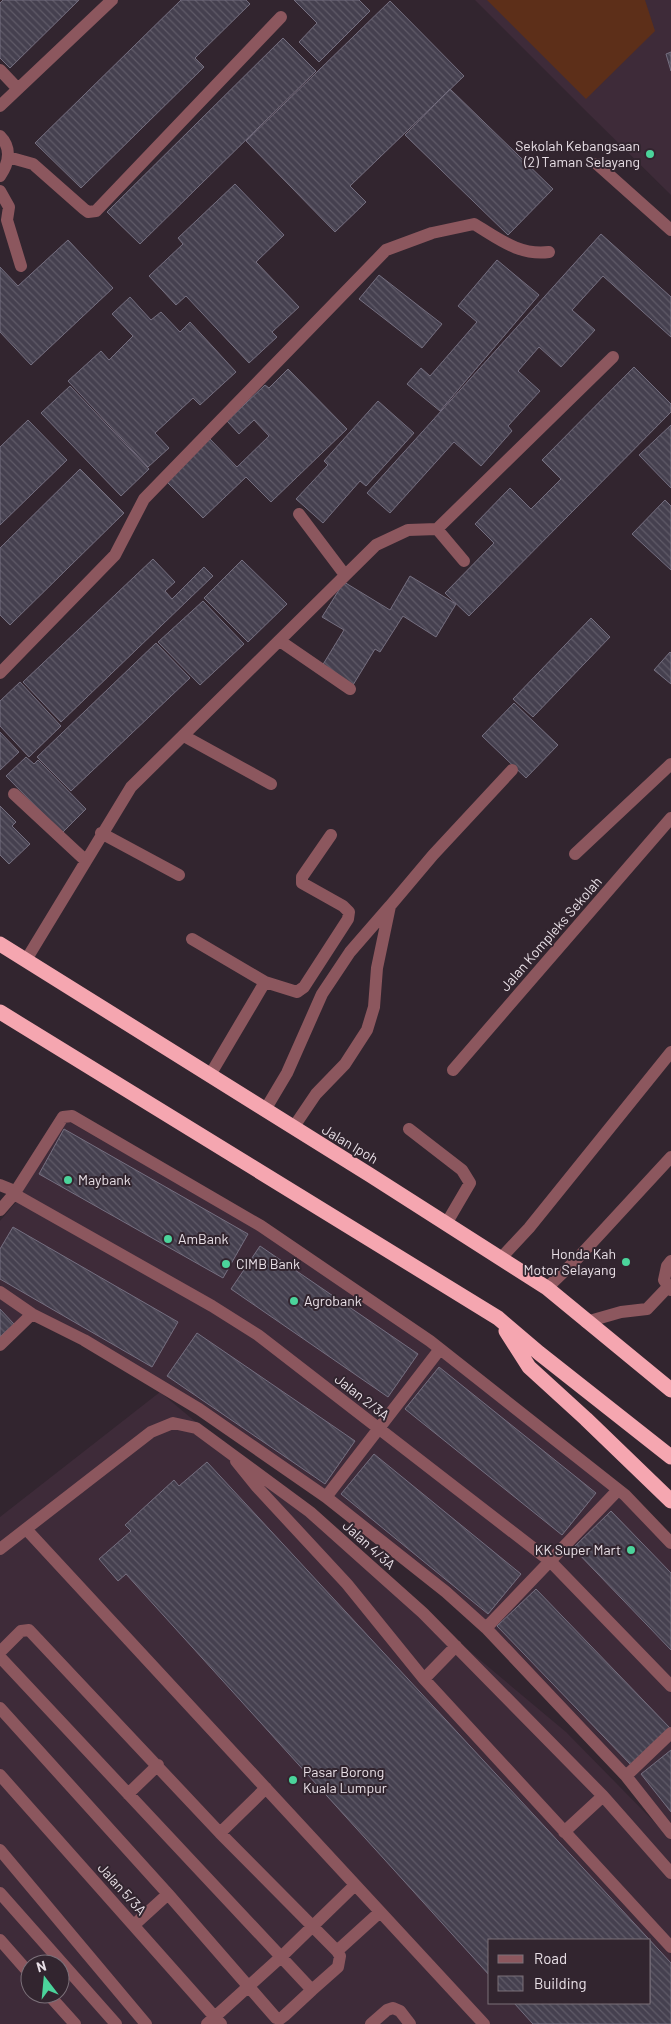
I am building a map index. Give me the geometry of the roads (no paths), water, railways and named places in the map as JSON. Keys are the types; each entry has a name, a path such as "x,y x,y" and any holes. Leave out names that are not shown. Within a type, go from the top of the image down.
{"highway":[{"name":"Jalan Ipoh","path":"0,944 501,1258 546,1288 671,1390"},
{"path":"0,1012 498,1318 539,1353 671,1457"},
{"path":"498,1318 529,1367 586,1418 671,1501"}],"street":[{"path":"0,106 112,0"},
{"path":"8,158 28,161 88,212 96,210 281,17"},
{"path":"0,70 18,89"},
{"path":"0,136 5,142 8,158 0,176"},
{"path":"597,164 671,230"},
{"path":"0,191 9,207 7,220 21,266"},
{"path":"0,673 115,555 144,499 386,250 432,233 474,224 513,248 534,254 549,252"},
{"path":"26,960 101,833 131,787 376,545 408,530 437,529 613,357"},
{"path":"299,514 345,575"},
{"path":"437,529 464,561"},
{"path":"280,641 350,688"},
{"path":"184,736 271,784"},
{"path":"575,854 671,764"},
{"path":"265,1110 287,1073 322,994 350,952 433,855 512,770"},
{"path":"14,794 85,860"},
{"name":"Jalan Kompleks Sekolah","path":"453,1070 671,818"},
{"path":"101,833 180,874"},
{"path":"192,939 265,982 297,992 304,987 348,919 349,912 343,906 302,883 302,876 331,835"},
{"path":"293,1128 316,1094 345,1064 366,1030 374,1007 377,968 390,906"},
{"path":"210,1075 265,982"},
{"path":"501,1258 530,1228 671,1052"},
{"path":"0,1210 15,1192 63,1117 72,1116 260,1226 440,1349 618,1490 671,1543"},
{"path":"409,1129 462,1170 470,1183 446,1224"},
{"path":"546,1288 576,1260 671,1157"},
{"name":"Jalan 2/3A","path":"0,1185 212,1306 258,1335 550,1561 671,1686"},
{"path":"586,1322 621,1312 646,1309 669,1289 664,1280 664,1273 671,1261"},
{"path":"0,1292 32,1314 84,1340 199,1409 326,1498 446,1592 486,1628 626,1776 671,1832"},
{"path":"0,1345 32,1314"},
{"path":"326,1498 440,1349"},
{"name":"Jalan 4/3A","path":"0,1550 151,1432 174,1423 196,1428 226,1448 310,1512 456,1646 602,1796 671,1873"},
{"path":"226,1448 256,1487 347,1584 424,1679 671,1947"},
{"path":"486,1628 618,1490"},
{"path":"26,1529 484,2024"},
{"path":"0,1652 21,1631 29,1630 220,1832 337,1951 340,1956 338,1967 280,2019 276,2018 168,1894 0,1708"},
{"path":"424,1679 456,1646"},
{"path":"0,1657 312,1990"},
{"path":"626,1776 671,1732"},
{"path":"128,1794 158,1765"},
{"name":"Jalan 5/3A","path":"0,1775 134,1925 214,2022"},
{"path":"220,1832 266,1788"},
{"path":"564,1832 602,1796"},
{"path":"0,1850 146,2024"},
{"path":"214,2022 355,1885"},
{"path":"0,1893 116,2024"},
{"path":"134,1925 168,1894"},
{"path":"337,1951 380,1912"},
{"path":"0,1940 20,1963"},
{"path":"57,2004 75,2024"},
{"path":"371,2024 387,2010 393,2008 400,2011 410,2024"}],"place":[{"name":"Sekolah Kebangsaan (2) Taman Selayang","path":"650,154"},
{"name":"Maybank","path":"68,1180"},
{"name":"AmBank","path":"168,1239"},
{"name":"Honda Kah Motor Selayang","path":"626,1262"},
{"name":"CIMB Bank","path":"226,1264"},
{"name":"Agrobank","path":"294,1301"},
{"name":"KK Super Mart","path":"631,1550"},
{"name":"Pasar Borong Kuala Lumpur","path":"293,1780"}]}
